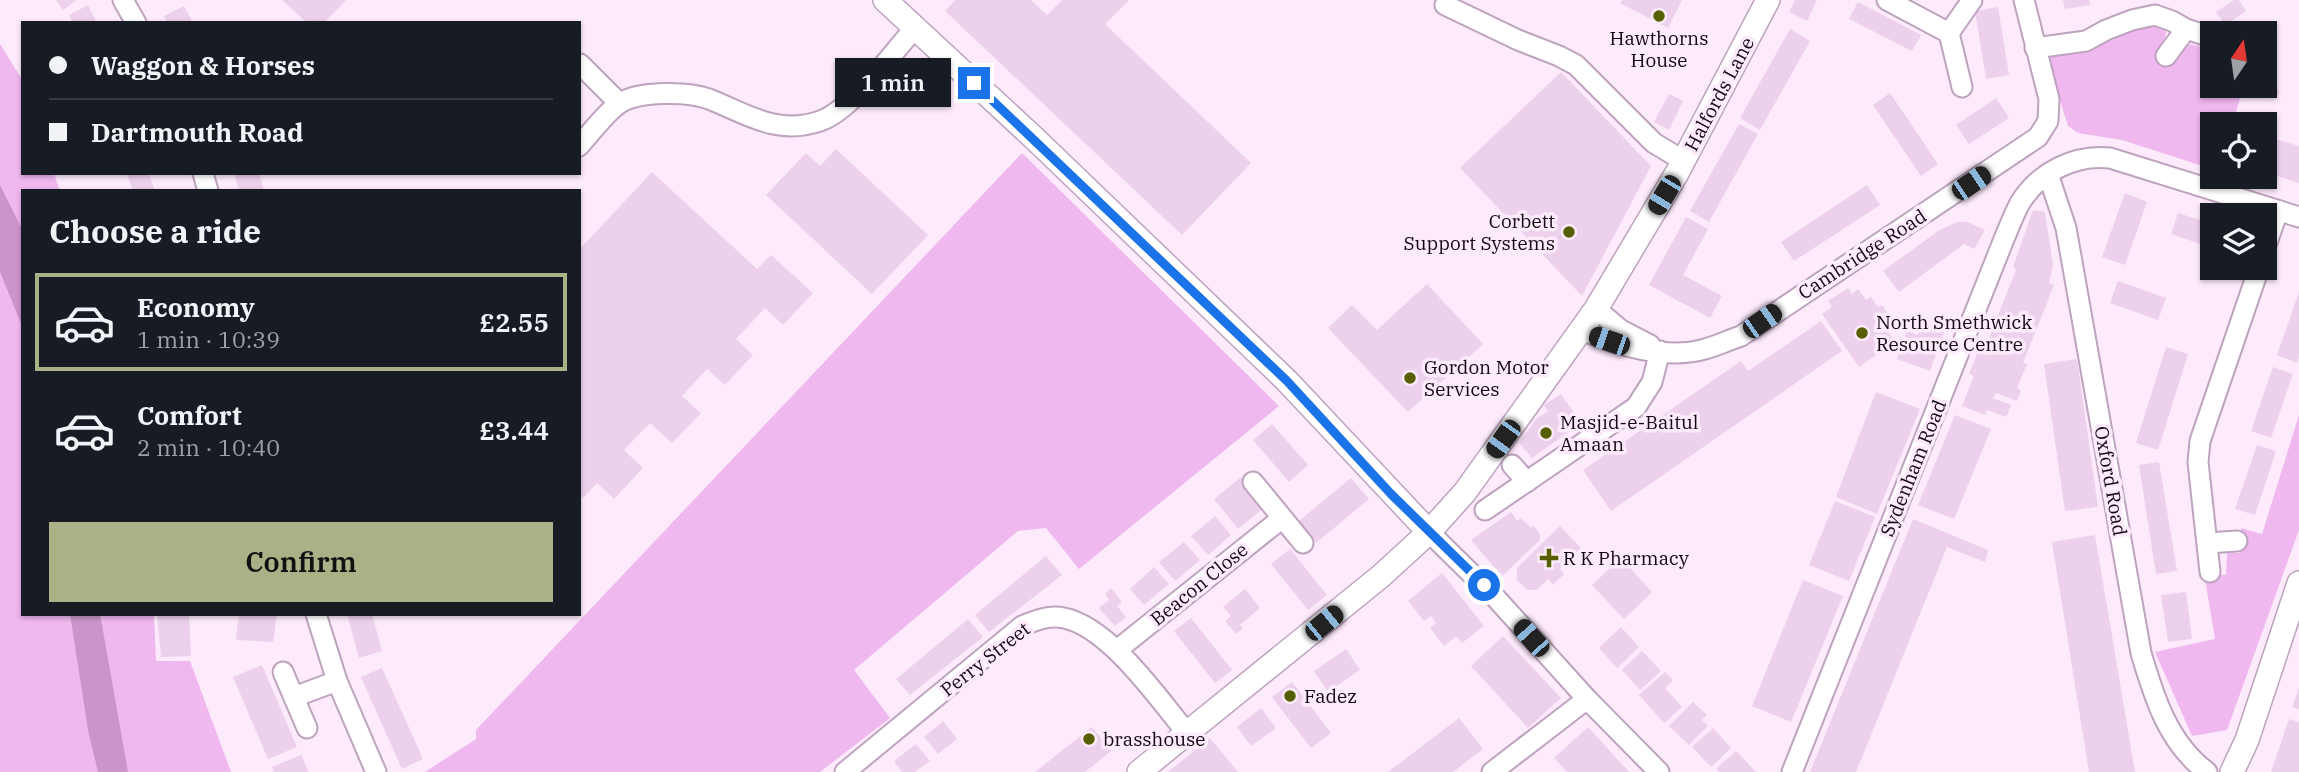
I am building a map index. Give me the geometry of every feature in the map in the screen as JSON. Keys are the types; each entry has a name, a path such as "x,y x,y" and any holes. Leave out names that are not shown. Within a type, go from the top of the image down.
{"street":[{"path":"123,0 135,21"},
{"path":"885,0 1034,138 1287,381 1659,772"},
{"name":"Halfords Lane","path":"1139,772 1342,609 1429,532 1465,492 1596,309 1684,161 1768,0"},
{"path":"1887,0 1949,33"},
{"path":"1962,87 1949,33 1972,0"},
{"path":"2024,0 2035,48 2086,41 2119,25 2155,15 2200,33"},
{"path":"1446,5 1576,65 1654,143 1684,161"},
{"path":"581,144 619,103 641,96 667,93 706,98 767,124 795,126 822,121 846,106 915,28"},
{"path":"2166,56 2186,29"},
{"name":"Cambridge Road","path":"1583,330 1625,346 1679,353 1703,350 1741,336 2038,137 2048,121 2049,99 2035,48"},
{"path":"581,65 619,103"},
{"name":"Sydenham Road","path":"1792,772 2004,239 2020,204 2031,188 2069,161 2096,156 2110,158 2299,217"},
{"name":"Oxford Road","path":"2049,174 2066,228 2141,653 2164,719 2180,746 2207,772"},
{"path":"2210,572 2199,462 2200,441 2255,280"},
{"name":"Cambridge Road","path":"1596,309 1621,330 1660,351"},
{"path":"1485,510 1636,407 1652,382 1660,351"},
{"path":"1512,465 1527,482"},
{"path":"1253,482 1303,543"},
{"name":"Beacon Close","path":"1117,650 1281,519"},
{"path":"2208,542 2237,541"},
{"path":"2232,772 2246,740 2299,583"},
{"path":"317,616 337,681 376,772"},
{"name":"Perry Street","path":"856,769 1022,626 1042,618 1065,618 1098,633 1117,650 1187,733"},
{"path":"283,672 307,728"},
{"path":"294,697 337,681"},
{"path":"1492,772 1587,699"}],"shaded area":[{"path":"2154,23 2165,27 2161,51 2173,59 2190,44 2200,46 2200,98 2240,99 2236,112 2200,112 2200,165 2122,140 2078,133 2068,126 2050,57 2113,40 2127,27"},
{"path":"0,44 21,78 21,175 55,175 59,189 21,189 21,616 154,616 156,661 190,661 231,772 0,772"},
{"path":"1022,153 1279,406 1079,569 1046,528 1018,531 854,670 890,718 820,772 425,772 476,739 476,730"},
{"path":"0,185 21,227 21,323 0,272"},
{"path":"2299,415 2299,530 2227,730 2192,736 2155,652 2215,639 2204,573 2226,575 2227,553 2240,553 2241,528 2262,534"},
{"path":"70,616 100,616 128,772 98,772 88,730"}],"building":[{"path":"56,0 77,0 63,10"},
{"path":"282,0 346,0 326,21 305,21"},
{"path":"955,0 1031,0 1047,15 1062,0 1129,0 1105,24 1251,163 1182,235 945,11"},
{"name":"Hawthorns House","path":"1622,0 1682,0 1668,28 1620,3"},
{"path":"1795,0 1817,0 1807,21 1789,12"},
{"path":"2063,0 2089,0 2090,5 2065,9"},
{"path":"2234,0 2239,0 2246,11 2231,21 2222,21 2216,12"},
{"path":"1858,2 1921,35 1912,51 1849,19"},
{"path":"88,5 96,21 72,21 69,15"},
{"path":"184,6 192,21 166,21 164,16"},
{"path":"1998,7 2009,75 1986,79 1975,11"},
{"path":"1790,29 1810,41 1760,130 1740,118"},
{"name":"Corbett Support Systems","path":"1561,72 1651,166 1582,296 1460,168"},
{"path":"1890,93 1938,164 1921,176 1873,105"},
{"path":"1669,94 1683,101 1669,130 1654,122"},
{"path":"1996,98 2009,118 1969,144 1956,125"},
{"path":"1739,124 1758,134 1709,222 1690,211"},
{"path":"2277,140 2299,146 2299,183 2277,176"},
{"path":"836,149 928,235 872,294 766,195 806,153 820,166"},
{"path":"652,172 757,269 771,255 813,293 783,325 765,308 736,339 753,355 725,385 707,369 682,396 701,413 672,443 650,423 624,450 643,468 614,499 597,483 583,498 581,496 581,248"},
{"path":"128,175 150,175 154,189 132,189"},
{"path":"235,175 260,175 263,189 238,189"},
{"path":"1867,185 1880,205 1794,261 1781,242"},
{"path":"2125,193 2147,202 2125,265 2102,257"},
{"path":"2033,210 2045,212 2053,265 2049,283 2054,285 2023,363 2027,364 2017,388 2021,390 2017,401 1996,393 1993,398 2011,405 2006,417 1987,410 1985,415 1962,406 1974,376 1969,374 1980,346 1985,348 2016,270 2013,267"},
{"path":"2178,213 2200,220 2200,244 2171,234"},
{"path":"1686,217 1708,229 1683,275 1722,296 1710,318 1649,285"},
{"path":"1957,222 1968,222 1985,230 1974,249 1964,244 1899,292 1883,271 1938,231"},
{"path":"2118,281 2166,298 2158,320 2110,303"},
{"name":"Gordon Motor Services","path":"1427,284 1483,344 1408,412 1328,328 1352,305 1377,330"},
{"name":"North Smethwick Resource Centre","path":"1848,288 1852,294 1858,289 1866,300 1871,297 1878,307 1882,305 1891,318 1883,324 1895,342 1859,367 1822,314 1832,307 1828,301"},
{"path":"2299,292 2299,357 2297,363 2277,355"},
{"path":"1821,321 1842,351 1611,511 1583,470 1741,361 1748,371"},
{"path":"1922,324 1944,332 1930,371 1897,359 1907,331 1918,335"},
{"path":"2166,347 2188,354 2158,450 2136,443"},
{"path":"2077,359 2098,507 2065,511 2044,364"},
{"path":"2273,367 2293,374 2271,438 2251,431"},
{"path":"1876,392 1920,409 1877,514 1836,497"},
{"name":"Masjid-e-Baitul Amaan","path":"1561,394 1581,423 1532,458 1519,443 1536,419 1548,411 1544,405"},
{"path":"1955,415 1991,429 1954,519 1918,505"},
{"path":"1272,424 1308,465 1289,482 1253,440"},
{"path":"2257,445 2276,451 2255,515 2235,509"},
{"path":"2159,462 2177,571 2156,574 2139,465"},
{"path":"1241,477 1265,507 1238,529 1214,499"},
{"path":"1351,478 1369,499 1316,543 1299,521"},
{"path":"1835,501 1875,517 1849,581 1809,565"},
{"path":"1511,512 1517,521 1521,518 1530,527 1534,526 1540,534 1540,540 1502,576 1471,540"},
{"path":"1215,516 1231,535 1208,555 1191,536"},
{"path":"1913,519 1988,550 1985,562 1947,547 1856,772 1810,772"},
{"name":"R K Pharmacy","path":"1560,526 1581,548 1560,569 1564,574 1553,585 1548,579 1537,590 1528,590 1517,580 1517,568"},
{"path":"2095,535 2135,772 2089,772 2052,542"},
{"path":"1184,542 1200,560 1175,581 1159,562"},
{"path":"1290,549 1327,595 1308,610 1271,564"},
{"path":"1046,556 1062,575 989,632 975,615"},
{"path":"1621,558 1652,592 1624,619 1592,585"},
{"path":"1154,567 1169,584 1144,605 1130,589"},
{"path":"1442,573 1484,626 1462,643 1456,636 1444,646 1430,628 1436,623 1431,616 1424,621 1408,601"},
{"path":"1803,580 1843,596 1791,722 1752,706"},
{"path":"1111,588 1122,602 1117,606 1126,617 1115,626 1099,608 1109,600 1105,594"},
{"path":"1245,589 1260,608 1240,625 1243,628 1236,634 1225,621 1231,616 1223,607"},
{"path":"2186,592 2192,639 2168,642 2161,595"},
{"path":"157,616 189,616 191,656 161,657"},
{"path":"239,616 277,616 273,642 236,640"},
{"path":"348,616 373,616 382,651 359,658"},
{"path":"1191,618 1232,670 1215,683 1174,631"},
{"path":"968,619 983,637 910,695 896,679"},
{"path":"1621,627 1639,647 1617,668 1599,648"},
{"path":"1503,636 1561,698 1528,728 1471,666"},
{"path":"1346,649 1360,670 1328,692 1314,671"},
{"path":"1642,651 1661,671 1640,690 1622,670"},
{"path":"262,665 297,747 268,759 233,677"},
{"path":"382,668 423,759 402,769 361,677"},
{"path":"1665,672 1673,680 1665,688 1682,707 1664,723 1639,695"},
{"path":"1292,682 1331,733 1311,748 1272,697"},
{"path":"2299,688 2299,709 2292,707"},
{"path":"1693,702 1707,715 1702,720 1708,726 1689,745 1669,726"},
{"path":"1261,708 1276,728 1251,746 1237,727"},
{"path":"1459,718 1483,749 1453,772 1388,772"},
{"path":"2289,719 2299,722 2299,772 2271,772"},
{"path":"943,721 957,739 938,754 924,737"},
{"name":"brasshouse","path":"1092,727 1111,751 1085,772 1035,772"},
{"path":"1588,727 1629,772 1567,772 1554,758"},
{"path":"1713,728 1731,748 1711,767 1692,747"},
{"path":"1210,738 1238,772 1168,772"},
{"path":"916,744 930,761 915,772 902,772 894,761"},
{"path":"1736,751 1756,772 1719,772 1716,769"},
{"path":"301,755 309,772 274,772 272,767"}],"place":[{"name":"Hawthorns House","path":"1659,16"},
{"name":"Corbett Support Systems","path":"1569,232"},
{"name":"North Smethwick Resource Centre","path":"1862,333"},
{"name":"Gordon Motor Services","path":"1410,378"},
{"name":"Masjid-e-Baitul Amaan","path":"1546,433"},
{"name":"R K Pharmacy","path":"1549,558"},
{"name":"Fadez","path":"1290,696"},
{"name":"brasshouse","path":"1089,739"}],"route":[{"path":"974,83 1287,381 1391,494 1484,585"}]}
